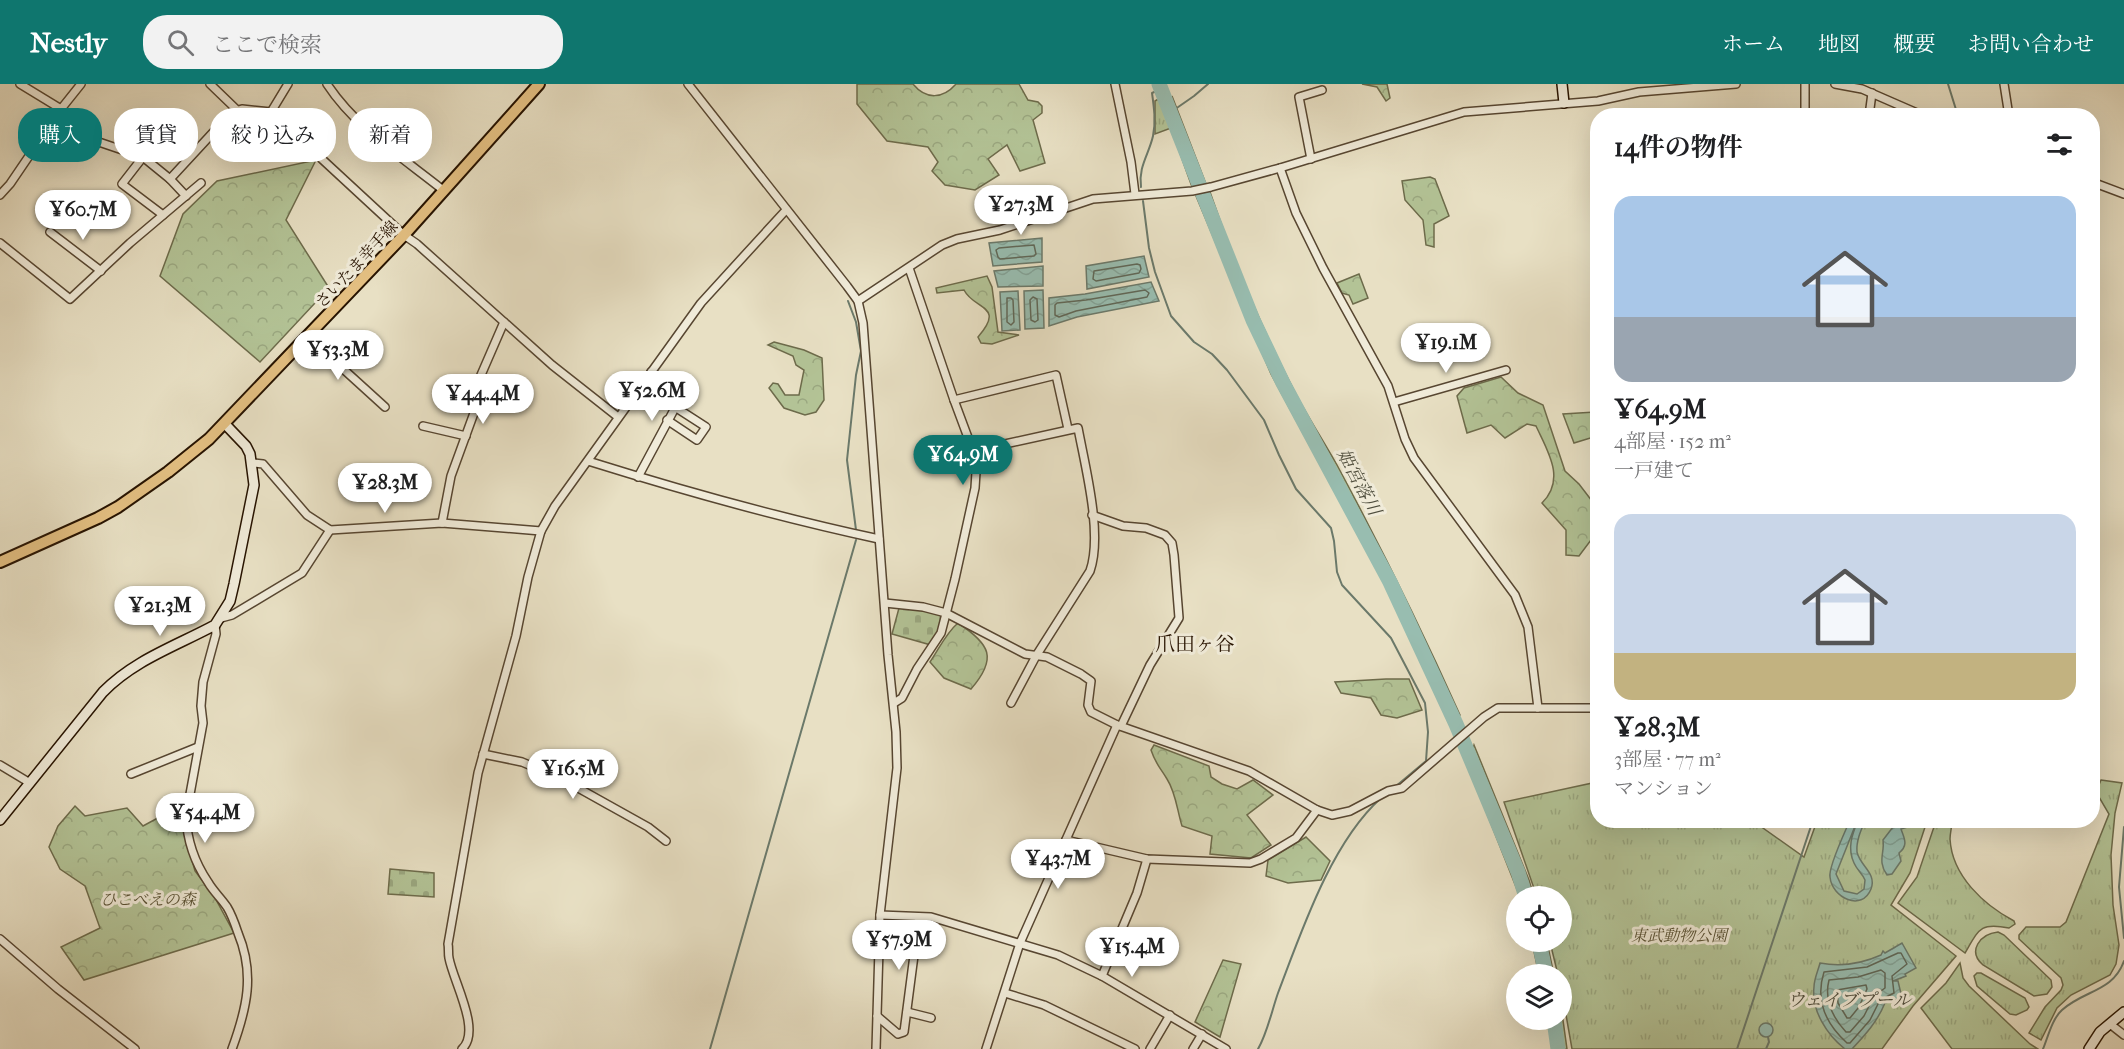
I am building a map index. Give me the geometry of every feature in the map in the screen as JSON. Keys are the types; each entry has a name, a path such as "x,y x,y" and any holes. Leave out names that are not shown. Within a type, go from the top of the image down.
{"main road":[{"name":"さいたま幸手線","path":"0,562 118,507 190,455 225,424 404,235 539,84"}],"street":[{"path":"20,84 59,108"},
{"path":"62,108 81,84"},
{"path":"210,84 235,108"},
{"path":"273,108 288,84"},
{"path":"327,84 334,95 364,125 443,190"},
{"path":"688,84 858,301 863,323 888,655 894,704 897,768 880,915 876,1049"},
{"path":"1114,84 1131,162 1135,194"},
{"path":"1562,84 1564,103"},
{"path":"858,301 942,245 957,239 1000,230 1093,199 1192,191 1211,187 1311,159 1464,111 1598,101 1638,88 1736,84"},
{"path":"1805,84 1805,108"},
{"path":"1836,84 1872,93 1906,108"},
{"path":"2004,84 2008,108"},
{"path":"1311,159 1299,97 1323,90"},
{"path":"1870,108 1872,93"},
{"path":"170,179 210,135"},
{"path":"0,195 25,162"},
{"path":"139,162 122,184 163,215"},
{"path":"149,162 186,196"},
{"path":"325,162 552,365 618,417"},
{"path":"1280,168 1296,213 1323,268 1388,386 1405,440 1414,458 1515,595 1528,627 1538,708"},
{"path":"0,243 70,299 201,183"},
{"path":"2100,185 2124,194"},
{"path":"462,1049 469,1035 468,1020 449,958 448,944 483,754 542,531 555,506 701,303 786,210"},
{"path":"50,232 101,270"},
{"path":"894,704 902,698 940,633 955,579 975,488 976,472 973,451 909,268"},
{"path":"442,523 451,476 474,413 481,375 504,322"},
{"path":"308,337 385,407"},
{"path":"1394,402 1506,370"},
{"path":"638,477 683,393 651,372"},
{"path":"954,400 1056,375 1068,429"},
{"path":"667,420 697,440 706,427 675,407"},
{"path":"225,424 246,446 253,463 254,485 230,601 218,622 203,682 201,706 203,723 186,809 187,830 198,865 229,909 248,966 248,992 232,1049"},
{"path":"423,426 466,436"},
{"path":"973,451 1078,428 1088,482 1092,515 1093,562 1090,571 1036,656 1011,703"},
{"path":"588,461 802,522 879,539"},
{"path":"253,463 263,464 307,514 330,530 442,523 542,531"},
{"path":"986,1049 1020,943 1066,840 1150,665 1179,618 1172,543 1165,535 1146,528 1123,526 1092,515"},
{"path":"0,820 103,692 118,677 154,654 232,615 302,573 330,530"},
{"path":"885,603 923,607 946,613 1025,654 1047,657 1091,681 1088,705 1091,712 1119,726 1249,771 1317,810 1332,815 1350,811 1383,792 1402,788 1484,717 1498,708 1590,708"},
{"path":"131,774 198,747"},
{"path":"483,754 522,762 562,779 648,827 666,841"},
{"path":"0,765 30,783"},
{"path":"1066,840 1147,859 1250,863 1261,860 1296,838 1317,810"},
{"path":"1102,976 1137,893 1147,859"},
{"path":"880,915 931,917 1058,955 1102,976 1226,1049"},
{"path":"877,1016 898,1034 904,1032 919,917"},
{"path":"0,939 58,989 135,1049"},
{"path":"1005,993 1044,1005 1135,1049"},
{"path":"907,1011 931,1018"},
{"path":"2089,1049 2100,1032 2124,1012"},
{"path":"1150,1049 1170,1015"},
{"path":"2110,1024 2124,1035"},
{"path":"1193,1049 1202,1034"}],"green space":[{"path":"857,84 913,84 923,93 934,96 946,93 956,84 1019,84 1028,100 1038,102 1042,106 1042,113 1033,120 1045,163 1020,171 1007,145 988,159 999,175 975,190 945,185 932,171 938,162 928,147 887,141 857,104"},
{"path":"1362,84 1387,84 1390,98 1386,101 1377,87"},
{"path":"1172,96 1206,184 1202,185 1172,106"},
{"path":"1160,98 1168,108 1197,186 1192,187 1171,128 1155,134 1155,101"},
{"path":"315,162 286,220 329,288 260,362 160,276 183,214 217,181"},
{"path":"1430,177 1435,179 1449,216 1434,224 1434,247 1426,245 1423,220 1405,200 1402,181"},
{"path":"1210,192 1239,271 1273,348 1401,589 1460,715 1456,718 1372,541 1279,370 1255,320 1205,193"},
{"path":"1200,195 1260,342 1383,572 1459,733 1455,736 1382,578 1271,374 1196,196"},
{"path":"1359,274 1368,298 1353,304 1349,295 1342,293 1337,283"},
{"path":"987,276 992,287 998,332 1019,335 992,344 981,343 978,337 989,319 989,313 985,309 964,290 937,293 936,288"},
{"path":"774,342 804,350 822,358 824,400 816,412 805,415 784,408 769,388 773,383 778,384 785,395 799,395 804,370 796,365 793,356 768,345"},
{"path":"1501,377 1518,393 1543,405 1565,471 1590,498 1590,541 1579,556 1566,555 1566,530 1542,503 1549,494 1554,475 1550,455 1536,426 1527,424 1505,438 1491,425 1467,433 1457,396 1464,388"},
{"path":"1590,412 1590,438 1574,443 1563,414"},
{"path":"899,608 919,609 940,614 942,618 939,632 931,645 892,634"},
{"path":"958,623 977,638 987,652 985,669 971,689 944,678 930,662 946,636"},
{"path":"1409,679 1422,710 1397,718 1381,715 1371,698 1341,693 1335,682"},
{"path":"1154,745 1209,766 1211,777 1222,784 1237,789 1253,780 1273,795 1247,815 1271,845 1251,858 1210,854 1212,836 1182,826 1172,790 1151,750"},
{"path":"1474,745 1531,886 1525,886 1472,752"},
{"path":"1469,757 1520,886 1516,886 1465,758"},
{"path":"2101,780 2122,783 2115,813 2111,855 2113,905 2119,945 2116,964 2110,975 2071,995 2057,1008 2041,1040 2029,1033 2045,1007 2063,985 2061,978 2019,939 2019,935 2026,927 2060,927 2066,922 2109,814 2100,799"},
{"name":"東武動物公園","path":"1590,784 1590,828 1763,828 1804,857 1814,828 1925,828 1910,873 1891,905 1956,956 1913,1006 1882,1049 1572,1049 1569,1030 1572,1030 1572,964 1555,964 1552,952 1572,952 1572,886 1533,886 1504,802"},
{"name":"ひこべえの森","path":"75,806 85,816 127,808 143,826 180,806 183,828 195,871 214,896 234,933 84,980 61,947 100,928 85,886 60,869 49,847 58,826"},
{"path":"1934,828 1951,828 1952,852 1963,877 1981,898 2015,924 2009,928 1992,926 1981,929 1965,953 1898,903 1917,877"},
{"path":"1306,837 1330,861 1321,880 1288,883 1266,876 1268,860"},
{"path":"390,869 434,873 434,897 388,894"},
{"path":"1998,932 2004,935 2051,980 2052,987 2047,994 2034,996 1978,960 1976,949 1978,944 1986,936"},
{"path":"1534,952 1539,952 1542,964 1537,964"},
{"path":"1544,952 1549,952 1552,964 1547,964"},
{"path":"1223,960 1241,964 1220,1037 1195,1022"},
{"path":"1960,963 1963,978 1969,986 2038,1049 1952,1049 1921,1008 1946,983"},
{"path":"1981,973 2025,998 2029,1007 2027,1010 2016,1015 2010,1014 1977,986 1974,976"},
{"path":"1558,1030 1564,1030 1567,1049 1561,1049"}],"water":[{"path":"1042,238 1042,262 993,266 989,243"},
{"path":"1144,256 1149,277 1087,289 1086,266"},
{"path":"1043,266 1043,286 998,287 994,271"},
{"path":"1151,282 1159,301 1077,317 1049,326 1049,298"},
{"path":"1043,290 1044,328 1025,329 1024,291"},
{"path":"1018,291 1020,330 1002,331 1000,292"},
{"path":"1847,828 1854,828 1836,874 1844,891 1857,894 1864,889 1865,880 1854,863 1851,847 1855,828 1862,828 1857,852 1872,878 1871,889 1867,896 1861,900 1848,900 1836,891 1830,877 1834,858"},
{"path":"1892,828 1904,828 1901,829 1905,841 1899,853 1901,861 1892,874 1887,875 1882,865 1883,840"},
{"name":"ウェイブプール","path":"1902,943 1916,968 1905,974 1906,976 1893,981 1898,981 1902,998 1885,1003 1875,1022 1862,1038 1852,1049 1845,1049 1826,1029 1815,1004 1814,984 1820,963 1843,965 1858,963 1881,955 1883,951 1885,953"},
{"path":"1763,1023 1769,1023 1773,1030 1769,1037 1763,1037 1759,1033 1759,1027"}],"waterway":[{"name":"姫宮落川","path":"1159,84 1253,320 1283,383 1390,582 1456,724 1522,886"},
{"path":"1171,112 1208,84"},
{"path":"1948,84 1956,108"},
{"path":"1141,187 1142,167 1154,130 1152,93 1161,89"},
{"path":"1143,201 1149,248 1171,316 1194,342 1212,354 1227,370 1264,420 1296,489 1331,528 1337,572 1342,585 1391,638 1425,703 1428,732 1426,761 1395,787"},
{"path":"848,301 856,322 861,351 856,375 847,460 856,530"},
{"path":"710,1049 856,540"},
{"path":"1258,1049 1297,942 1320,889 1347,839 1381,798"},
{"path":"2124,827 2119,887 2124,938"},
{"path":"1737,1049 1810,828"},
{"name":"姫宮落川","path":"1541,952 1544,964"},
{"path":"2043,1049 2053,1023 2062,1010 2113,979 2124,961"},
{"name":"姫宮落川","path":"1555,1030 1558,1049"},
{"path":"1766,1049 1769,1042 1768,1037"}],"district":[{"name":"爪田ヶ谷","path":"1195,644"}]}
